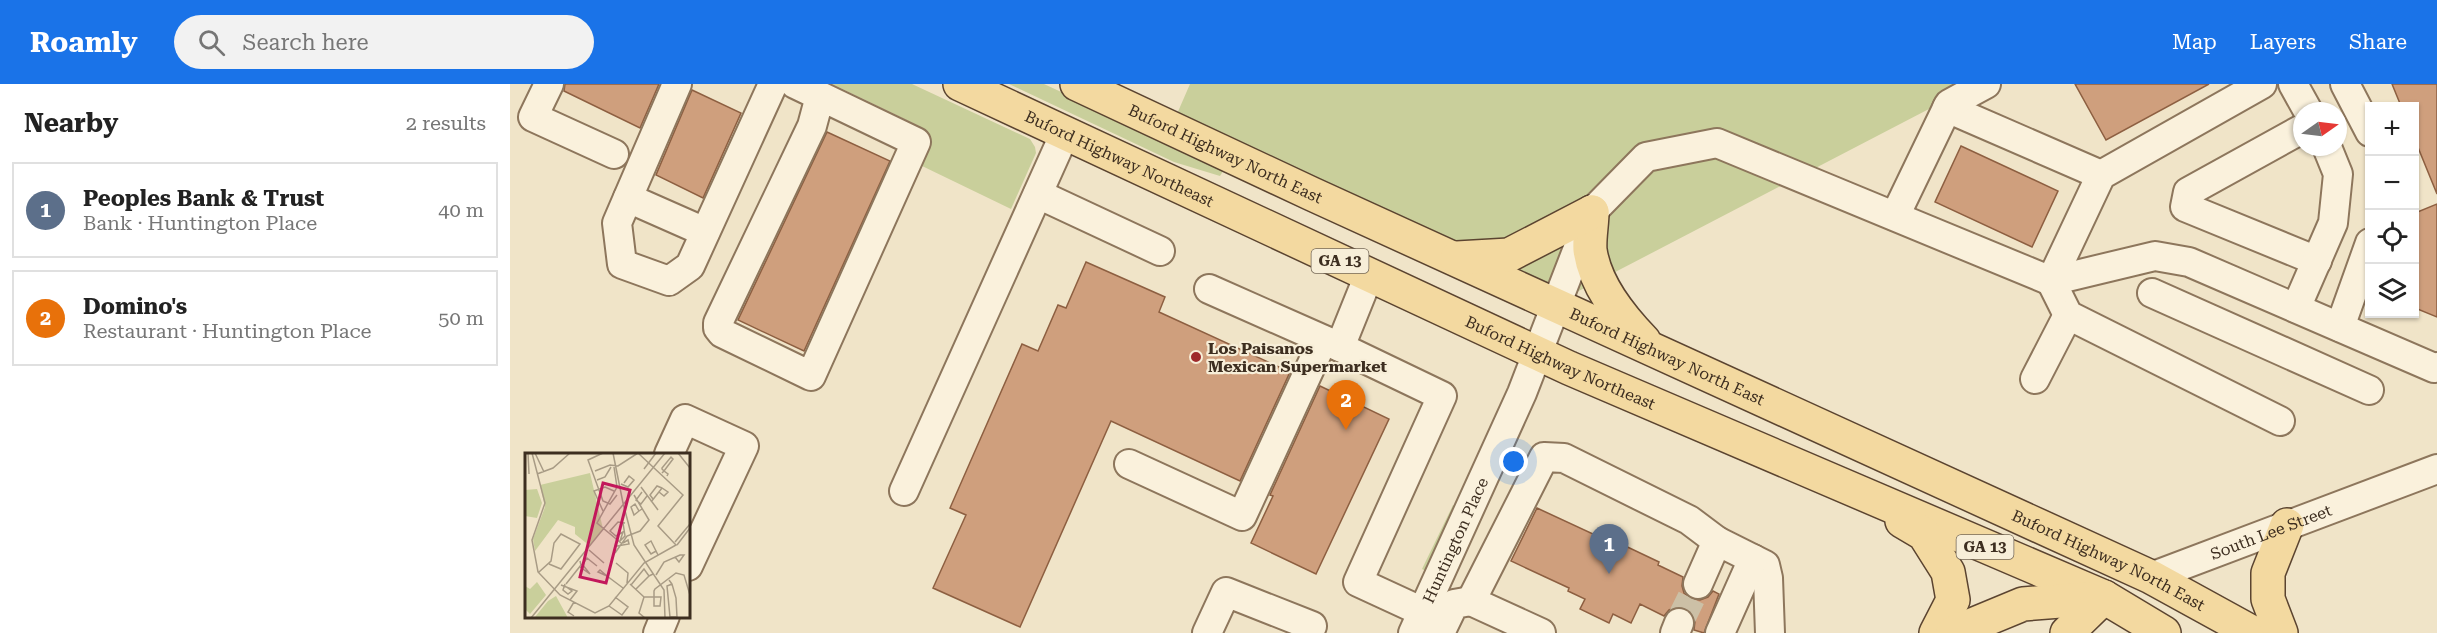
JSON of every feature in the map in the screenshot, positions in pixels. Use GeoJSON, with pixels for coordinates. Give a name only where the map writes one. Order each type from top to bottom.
{"type":"FeatureCollection","features":[{"type":"Feature","properties":{"kind":"main road","name":"Buford Highway Northeast"},"geometry":{"type":"LineString","coordinates":[[960,84],[1537,352],[1866,497],[2104,597],[2164,633]]}},
{"type":"Feature","properties":{"kind":"main road","name":"Buford Highway North East"},"geometry":{"type":"LineString","coordinates":[[1077,84],[1556,306],[2151,577],[2253,633]]}},
{"type":"Feature","properties":{"kind":"main road"},"geometry":{"type":"LineString","coordinates":[[1452,258],[1509,255],[1592,212]]}},
{"type":"Feature","properties":{"kind":"main road"},"geometry":{"type":"LineString","coordinates":[[1592,212],[1590,249],[1596,271],[1617,312],[1650,348]]}},
{"type":"Feature","properties":{"kind":"main road"},"geometry":{"type":"LineString","coordinates":[[1866,497],[1924,534],[1948,572],[1953,600],[1936,633]]}},
{"type":"Feature","properties":{"kind":"main road"},"geometry":{"type":"LineString","coordinates":[[2281,633],[2268,599],[2268,573],[2287,525]]}},
{"type":"Feature","properties":{"kind":"main road","name":"South Lee Street"},"geometry":{"type":"LineString","coordinates":[[1953,633],[2023,604],[2104,597],[2151,577]]}},
{"type":"Feature","properties":{"kind":"main road","name":"South Lee Street"},"geometry":{"type":"LineString","coordinates":[[2067,633],[2104,597]]}},
{"type":"Feature","properties":{"kind":"street"},"geometry":{"type":"LineString","coordinates":[[549,84],[533,117],[614,154]]}},
{"type":"Feature","properties":{"kind":"street"},"geometry":{"type":"LineString","coordinates":[[677,84],[617,223],[622,264],[669,281],[690,266],[773,84]]}},
{"type":"Feature","properties":{"kind":"street"},"geometry":{"type":"LineString","coordinates":[[1895,216],[1949,104],[1986,84]]}},
{"type":"Feature","properties":{"kind":"street"},"geometry":{"type":"LineString","coordinates":[[2051,281],[2101,175],[2262,84]]}},
{"type":"Feature","properties":{"kind":"street"},"geometry":{"type":"LineString","coordinates":[[2293,84],[2303,102]]}},
{"type":"Feature","properties":{"kind":"street"},"geometry":{"type":"LineString","coordinates":[[2345,84],[2365,122]]}},
{"type":"Feature","properties":{"kind":"street"},"geometry":{"type":"LineString","coordinates":[[807,90],[916,142],[811,376],[722,333],[718,328],[718,323],[812,126],[807,90]]}},
{"type":"Feature","properties":{"kind":"street"},"geometry":{"type":"LineString","coordinates":[[1947,108],[2101,175]]}},
{"type":"Feature","properties":{"kind":"street"},"geometry":{"type":"LineString","coordinates":[[904,491],[1065,133]]}},
{"type":"Feature","properties":{"kind":"street"},"geometry":{"type":"LineString","coordinates":[[2293,134],[2188,192],[2185,207],[2317,261]]}},
{"type":"Feature","properties":{"kind":"street"},"geometry":{"type":"LineString","coordinates":[[1592,212],[1646,157],[1717,143],[2051,281],[2155,256],[2189,262],[2434,368],[2437,367]]}},
{"type":"Feature","properties":{"kind":"street"},"geometry":{"type":"LineString","coordinates":[[2296,308],[2333,223],[2338,174],[2331,156]]}},
{"type":"Feature","properties":{"kind":"street"},"geometry":{"type":"LineString","coordinates":[[1038,194],[1160,251]]}},
{"type":"Feature","properties":{"kind":"street"},"geometry":{"type":"LineString","coordinates":[[628,198],[705,232]]}},
{"type":"Feature","properties":{"kind":"street","name":"Huntington Place"},"geometry":{"type":"LineString","coordinates":[[1425,626],[1522,393],[1592,212]]}},
{"type":"Feature","properties":{"kind":"street"},"geometry":{"type":"LineString","coordinates":[[2340,327],[2365,257]]}},
{"type":"Feature","properties":{"kind":"street"},"geometry":{"type":"LineString","coordinates":[[1129,464],[1242,516],[1369,275]]}},
{"type":"Feature","properties":{"kind":"street"},"geometry":{"type":"LineString","coordinates":[[2051,281],[2068,315],[2280,421]]}},
{"type":"Feature","properties":{"kind":"street"},"geometry":{"type":"LineString","coordinates":[[1209,289],[1442,396],[1358,582],[1425,626],[1454,604],[1472,601],[1541,633]]}},
{"type":"Feature","properties":{"kind":"street"},"geometry":{"type":"LineString","coordinates":[[2152,293],[2369,390]]}},
{"type":"Feature","properties":{"kind":"street"},"geometry":{"type":"LineString","coordinates":[[2034,379],[2068,315]]}},
{"type":"Feature","properties":{"kind":"street"},"geometry":{"type":"LineString","coordinates":[[669,453],[685,419],[744,446],[690,562]]}},
{"type":"Feature","properties":{"kind":"street"},"geometry":{"type":"LineString","coordinates":[[1472,601],[1544,457],[1564,458],[1689,520],[1717,541],[1765,565],[1768,579],[1770,633]]}},
{"type":"Feature","properties":{"kind":"street","name":"South Lee Street"},"geometry":{"type":"LineString","coordinates":[[2151,577],[2437,469]]}},
{"type":"Feature","properties":{"kind":"street"},"geometry":{"type":"LineString","coordinates":[[1698,584],[1717,541]]}},
{"type":"Feature","properties":{"kind":"street"},"geometry":{"type":"LineString","coordinates":[[1720,633],[1753,559]]}},
{"type":"Feature","properties":{"kind":"street"},"geometry":{"type":"LineString","coordinates":[[1207,633],[1226,592],[1312,626],[1309,633]]}},
{"type":"Feature","properties":{"kind":"street"},"geometry":{"type":"LineString","coordinates":[[658,633],[664,618]]}},
{"type":"Feature","properties":{"kind":"green space"},"geometry":{"type":"Polygon","coordinates":[[[832,84],[912,84],[1030,139],[1036,153],[1011,209],[920,165],[922,129],[919,126],[832,84]]]}},
{"type":"Feature","properties":{"kind":"green space"},"geometry":{"type":"Polygon","coordinates":[[[1009,84],[1044,84],[1225,168],[1220,176],[1174,162],[1009,84]]]}},
{"type":"Feature","properties":{"kind":"green space"},"geometry":{"type":"Polygon","coordinates":[[[1190,84],[1977,84],[1544,309],[1170,130],[1190,84]]]}},
{"type":"Feature","properties":{"kind":"green space"},"geometry":{"type":"Polygon","coordinates":[[[1453,505],[1459,508],[1428,572],[1422,569],[1453,505]]]}},
{"type":"Feature","properties":{"kind":"building"},"geometry":{"type":"Polygon","coordinates":[[[565,84],[659,84],[640,128],[564,91],[565,84]]]}},
{"type":"Feature","properties":{"kind":"building"},"geometry":{"type":"Polygon","coordinates":[[[2075,84],[2209,84],[2106,140],[2075,84]]]}},
{"type":"Feature","properties":{"kind":"building"},"geometry":{"type":"Polygon","coordinates":[[[2392,84],[2437,84],[2437,194],[2419,150],[2419,102],[2399,102],[2392,84]]]}},
{"type":"Feature","properties":{"kind":"building"},"geometry":{"type":"Polygon","coordinates":[[[692,90],[741,113],[703,198],[656,175],[692,90]]]}},
{"type":"Feature","properties":{"kind":"building"},"geometry":{"type":"Polygon","coordinates":[[[827,132],[890,161],[804,351],[738,320],[827,132]]]}},
{"type":"Feature","properties":{"kind":"building"},"geometry":{"type":"Polygon","coordinates":[[[1961,146],[2058,191],[2032,247],[1935,202],[1961,146]]]}},
{"type":"Feature","properties":{"kind":"building"},"geometry":{"type":"Polygon","coordinates":[[[2437,204],[2437,317],[2419,310],[2419,211],[2437,204]]]}},
{"type":"Feature","properties":{"kind":"building"},"geometry":{"type":"Polygon","coordinates":[[[1086,262],[1165,297],[1159,312],[1290,372],[1240,481],[1111,421],[1020,627],[933,588],[966,515],[950,508],[1022,344],[1038,351],[1058,305],[1066,308],[1086,262]]]}},
{"type":"Feature","properties":{"kind":"building"},"geometry":{"type":"Polygon","coordinates":[[[1320,386],[1389,419],[1316,574],[1251,543],[1273,496],[1270,495],[1320,386]]]}},
{"type":"Feature","properties":{"kind":"building"},"geometry":{"type":"Polygon","coordinates":[[[1537,508],[1595,535],[1596,532],[1659,562],[1658,565],[1683,577],[1684,593],[1691,599],[1700,600],[1708,597],[1713,591],[1719,594],[1704,633],[1694,630],[1695,621],[1692,612],[1677,607],[1669,610],[1664,616],[1640,604],[1631,623],[1613,614],[1609,623],[1580,609],[1585,599],[1568,591],[1569,588],[1511,561],[1537,508]]]}},
{"type":"Feature","properties":{"kind":"tunnel"},"geometry":{"type":"LineString","coordinates":[[1679,623],[1698,584]]}},
{"type":"Feature","properties":{"kind":"place","name":"Los Paisanos Mexican Supermarket"},"geometry":{"type":"Point","coordinates":[1196,357]}},
{"type":"Feature","properties":{"kind":"place","name":"Domino's"},"geometry":{"type":"Point","coordinates":[1346,430]}},
{"type":"Feature","properties":{"kind":"place","name":"Peoples Bank & Trust"},"geometry":{"type":"Point","coordinates":[1609,574]}}]}
